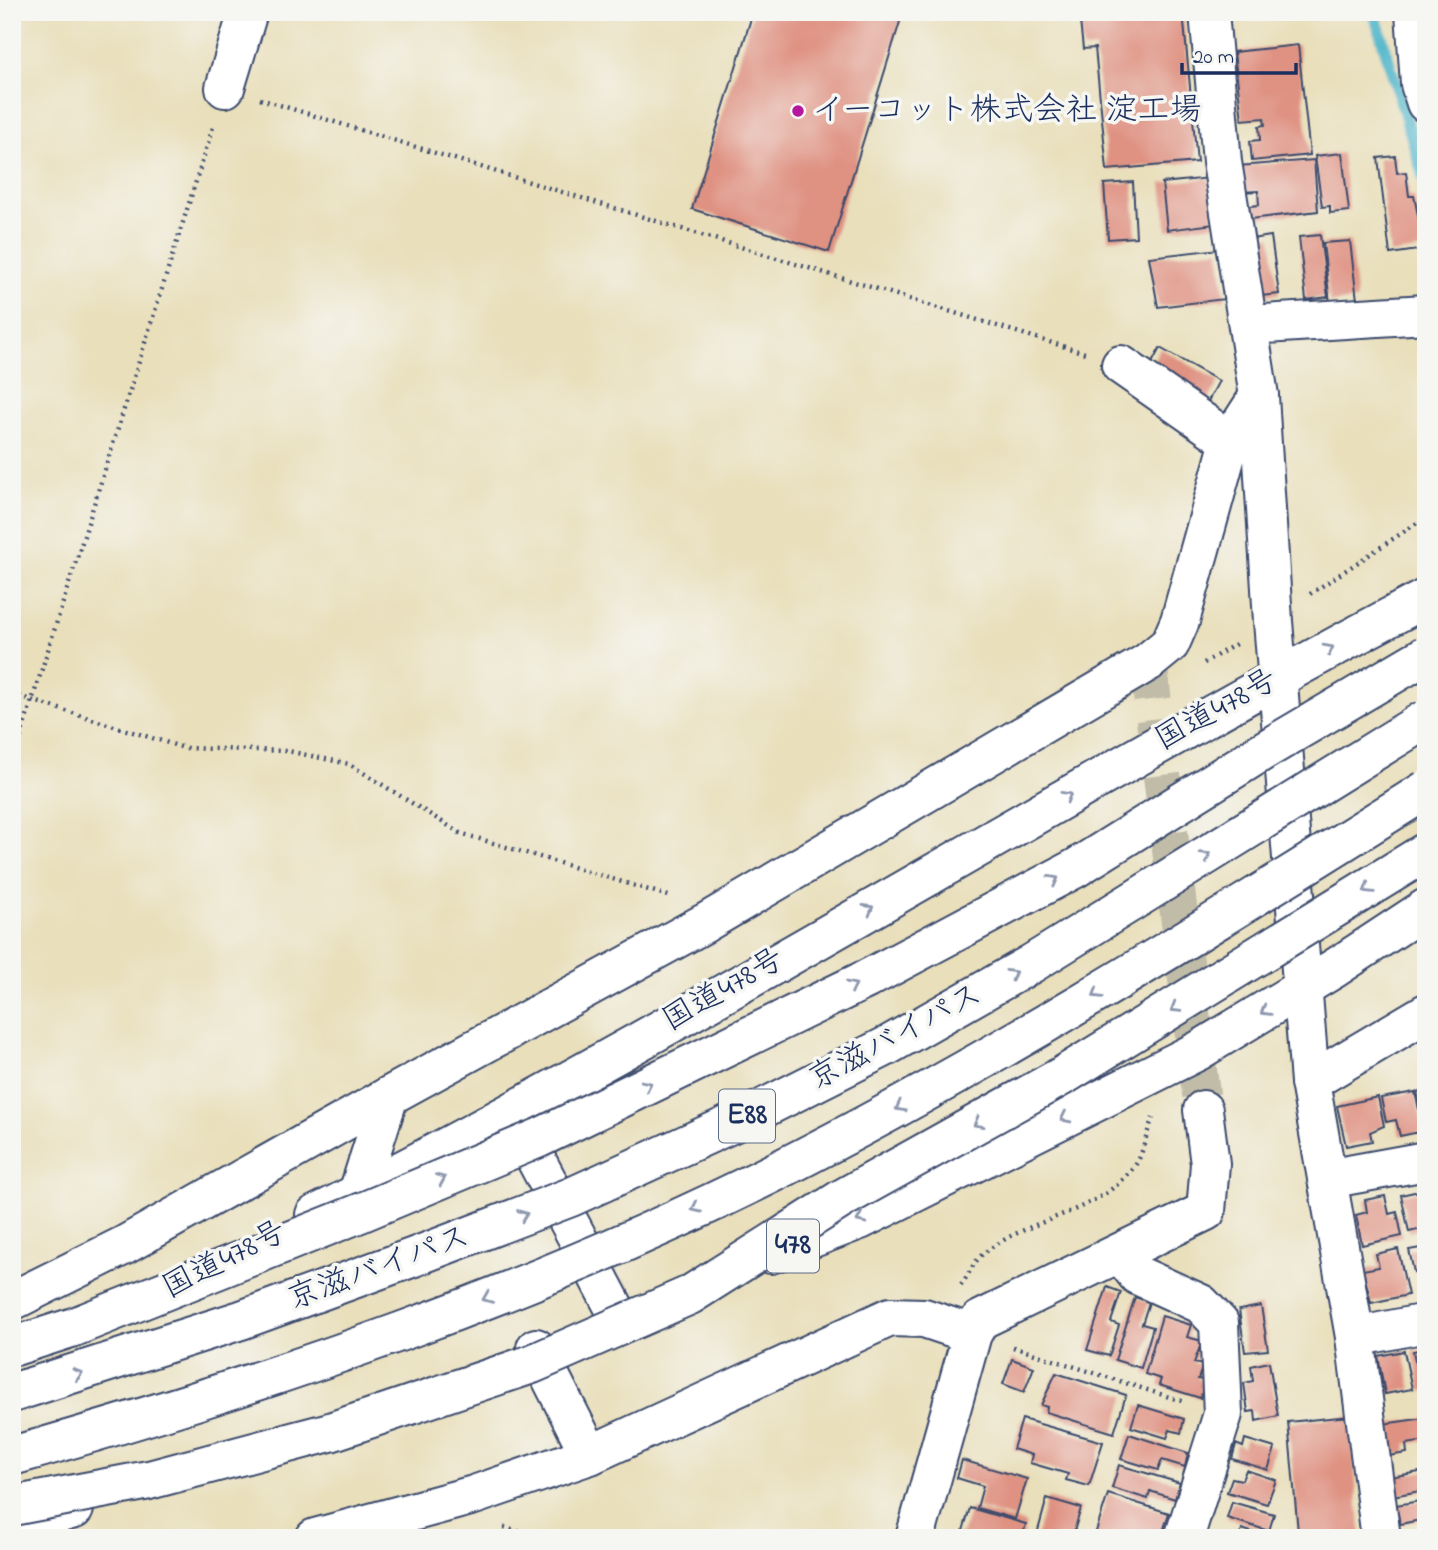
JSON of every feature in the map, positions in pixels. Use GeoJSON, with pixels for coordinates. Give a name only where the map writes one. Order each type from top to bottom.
{"type":"FeatureCollection","features":[{"type":"Feature","properties":{"kind":"main road"},"geometry":{"type":"LineString","coordinates":[[225,88],[248,12]]}},
{"type":"Feature","properties":{"kind":"main road"},"geometry":{"type":"LineString","coordinates":[[1209,12],[1222,162],[1259,396],[1300,990],[1310,1082],[1355,1337],[1381,1538]]}},
{"type":"Feature","properties":{"kind":"main road"},"geometry":{"type":"LineString","coordinates":[[1415,12],[1420,84],[1426,103]]}},
{"type":"Feature","properties":{"kind":"main road"},"geometry":{"type":"LineString","coordinates":[[1248,325],[1426,314]]}},
{"type":"Feature","properties":{"kind":"main road"},"geometry":{"type":"LineString","coordinates":[[1121,365],[1230,441]]}},
{"type":"Feature","properties":{"kind":"main road"},"geometry":{"type":"LineString","coordinates":[[12,1301],[125,1245],[389,1096],[705,923],[1148,662],[1170,644],[1180,621],[1230,441],[1259,396]]}},
{"type":"Feature","properties":{"kind":"main road","name":"国道478号"},"geometry":{"type":"LineString","coordinates":[[12,1366],[358,1194],[512,1112],[1277,677],[1426,598]]}},
{"type":"Feature","properties":{"kind":"main road"},"geometry":{"type":"LineString","coordinates":[[12,1347],[138,1302],[539,1138],[867,979],[1076,868],[1262,751],[1426,655]]}},
{"type":"Feature","properties":{"kind":"main road","name":"京滋バイパス"},"geometry":{"type":"LineString","coordinates":[[12,1393],[228,1324],[426,1252],[571,1197],[742,1119],[887,1046],[1019,971],[1426,719]]}},
{"type":"Feature","properties":{"kind":"main road","name":"京滋バイパス"},"geometry":{"type":"LineString","coordinates":[[12,1456],[251,1383],[418,1325],[597,1254],[758,1180],[923,1095],[1060,1016],[1426,790]]}},
{"type":"Feature","properties":{"kind":"main road"},"geometry":{"type":"LineString","coordinates":[[12,1506],[149,1480],[330,1432],[532,1364],[690,1295],[843,1198],[1064,1075],[1224,979],[1426,852]]}},
{"type":"Feature","properties":{"kind":"main road","name":"478"},"geometry":{"type":"LineString","coordinates":[[12,1527],[120,1496],[536,1348],[617,1313],[860,1220],[1198,1051],[1300,990],[1426,908]]}},
{"type":"Feature","properties":{"kind":"main road"},"geometry":{"type":"LineString","coordinates":[[1310,1082],[1426,1013]]}},
{"type":"Feature","properties":{"kind":"main road"},"geometry":{"type":"LineString","coordinates":[[358,1194],[389,1096]]}},
{"type":"Feature","properties":{"kind":"main road"},"geometry":{"type":"LineString","coordinates":[[915,1538],[972,1334],[980,1320],[1206,1212],[1210,1164],[1203,1110]]}},
{"type":"Feature","properties":{"kind":"main road"},"geometry":{"type":"LineString","coordinates":[[512,1112],[617,1313]]}},
{"type":"Feature","properties":{"kind":"main road"},"geometry":{"type":"LineString","coordinates":[[1327,1179],[1426,1161]]}},
{"type":"Feature","properties":{"kind":"main road"},"geometry":{"type":"LineString","coordinates":[[1120,1253],[1138,1275],[1200,1304],[1219,1323],[1223,1414],[1184,1538]]}},
{"type":"Feature","properties":{"kind":"main road"},"geometry":{"type":"LineString","coordinates":[[314,1538],[474,1495],[590,1455],[890,1317],[924,1318],[972,1334]]}},
{"type":"Feature","properties":{"kind":"main road"},"geometry":{"type":"LineString","coordinates":[[1355,1337],[1426,1323]]}},
{"type":"Feature","properties":{"kind":"main road"},"geometry":{"type":"LineString","coordinates":[[536,1348],[590,1455]]}},
{"type":"Feature","properties":{"kind":"path"},"geometry":{"type":"LineString","coordinates":[[12,764],[225,88],[1121,365]]}},
{"type":"Feature","properties":{"kind":"path"},"geometry":{"type":"LineString","coordinates":[[1273,621],[1345,568],[1426,517]]}},
{"type":"Feature","properties":{"kind":"path"},"geometry":{"type":"LineString","coordinates":[[12,694],[184,748],[288,751],[349,764],[460,833],[673,897],[705,923]]}},
{"type":"Feature","properties":{"kind":"path"},"geometry":{"type":"LineString","coordinates":[[959,1290],[980,1256],[1022,1228],[1072,1212],[1109,1192],[1137,1163],[1146,1131],[1158,1107]]}},
{"type":"Feature","properties":{"kind":"path"},"geometry":{"type":"LineString","coordinates":[[972,1334],[1223,1414]]}},
{"type":"Feature","properties":{"kind":"building","name":"イーコット株式会社 淀工場"},"geometry":{"type":"Polygon","coordinates":[[[753,12],[903,12],[829,252],[692,209],[753,12]]]}},
{"type":"Feature","properties":{"kind":"building"},"geometry":{"type":"Polygon","coordinates":[[[1079,12],[1183,12],[1197,162],[1107,170],[1095,48],[1083,49],[1079,12]]]}},
{"type":"Feature","properties":{"kind":"building"},"geometry":{"type":"Polygon","coordinates":[[[1298,45],[1310,155],[1252,161],[1250,141],[1260,140],[1259,126],[1265,125],[1264,118],[1242,120],[1234,52],[1298,45]]]}},
{"type":"Feature","properties":{"kind":"building"},"geometry":{"type":"Polygon","coordinates":[[[1342,153],[1349,211],[1330,213],[1330,206],[1322,207],[1315,156],[1342,153]]]}},
{"type":"Feature","properties":{"kind":"building"},"geometry":{"type":"Polygon","coordinates":[[[1395,156],[1397,173],[1406,172],[1409,196],[1414,196],[1425,249],[1390,254],[1378,158],[1395,156]]]}},
{"type":"Feature","properties":{"kind":"building"},"geometry":{"type":"Polygon","coordinates":[[[1314,160],[1318,211],[1242,220],[1241,207],[1259,205],[1258,191],[1240,192],[1238,166],[1314,160]]]}},
{"type":"Feature","properties":{"kind":"building"},"geometry":{"type":"Polygon","coordinates":[[[1210,178],[1215,224],[1167,230],[1162,183],[1210,178]]]}},
{"type":"Feature","properties":{"kind":"building"},"geometry":{"type":"Polygon","coordinates":[[[1133,182],[1136,237],[1108,239],[1104,184],[1133,182]]]}},
{"type":"Feature","properties":{"kind":"building"},"geometry":{"type":"Polygon","coordinates":[[[1320,235],[1328,297],[1306,300],[1299,237],[1320,235]]]}},
{"type":"Feature","properties":{"kind":"building"},"geometry":{"type":"Polygon","coordinates":[[[1271,236],[1279,294],[1261,296],[1251,239],[1271,236]]]}},
{"type":"Feature","properties":{"kind":"building"},"geometry":{"type":"Polygon","coordinates":[[[1350,241],[1357,300],[1330,303],[1323,243],[1350,241]]]}},
{"type":"Feature","properties":{"kind":"building"},"geometry":{"type":"Polygon","coordinates":[[[1219,249],[1225,299],[1158,307],[1149,257],[1219,249]]]}},
{"type":"Feature","properties":{"kind":"building"},"geometry":{"type":"Polygon","coordinates":[[[1160,348],[1219,381],[1206,405],[1147,372],[1160,348]]]}},
{"type":"Feature","properties":{"kind":"building"},"geometry":{"type":"Polygon","coordinates":[[[1426,1090],[1426,1124],[1425,1124],[1417,1092],[1426,1090]]]}},
{"type":"Feature","properties":{"kind":"building"},"geometry":{"type":"Polygon","coordinates":[[[1415,1092],[1424,1131],[1400,1136],[1396,1120],[1386,1122],[1381,1098],[1415,1092]]]}},
{"type":"Feature","properties":{"kind":"building"},"geometry":{"type":"Polygon","coordinates":[[[1378,1097],[1384,1126],[1370,1132],[1372,1141],[1346,1146],[1337,1106],[1378,1097]]]}},
{"type":"Feature","properties":{"kind":"building"},"geometry":{"type":"Polygon","coordinates":[[[1419,1191],[1423,1210],[1426,1210],[1426,1228],[1409,1232],[1401,1195],[1419,1191]]]}},
{"type":"Feature","properties":{"kind":"building"},"geometry":{"type":"Polygon","coordinates":[[[1385,1196],[1389,1214],[1397,1212],[1402,1236],[1362,1245],[1356,1215],[1367,1212],[1365,1200],[1385,1196]]]}},
{"type":"Feature","properties":{"kind":"building"},"geometry":{"type":"Polygon","coordinates":[[[1426,1247],[1425,1277],[1423,1270],[1414,1272],[1409,1250],[1426,1247]]]}},
{"type":"Feature","properties":{"kind":"building"},"geometry":{"type":"Polygon","coordinates":[[[1398,1249],[1408,1295],[1371,1303],[1363,1270],[1379,1267],[1376,1254],[1398,1249]]]}},
{"type":"Feature","properties":{"kind":"building"},"geometry":{"type":"Polygon","coordinates":[[[1107,1287],[1121,1292],[1111,1322],[1119,1325],[1109,1356],[1087,1350],[1107,1287]]]}},
{"type":"Feature","properties":{"kind":"building"},"geometry":{"type":"Polygon","coordinates":[[[1135,1297],[1149,1302],[1142,1324],[1153,1327],[1141,1368],[1115,1360],[1135,1297]]]}},
{"type":"Feature","properties":{"kind":"building"},"geometry":{"type":"Polygon","coordinates":[[[1261,1306],[1268,1350],[1245,1352],[1239,1310],[1261,1306]]]}},
{"type":"Feature","properties":{"kind":"building"},"geometry":{"type":"Polygon","coordinates":[[[1162,1316],[1191,1325],[1187,1337],[1202,1341],[1194,1363],[1203,1365],[1198,1379],[1206,1381],[1200,1398],[1159,1385],[1161,1379],[1145,1374],[1162,1316]]]}},
{"type":"Feature","properties":{"kind":"building"},"geometry":{"type":"Polygon","coordinates":[[[1426,1349],[1426,1390],[1421,1391],[1413,1351],[1426,1349]]]}},
{"type":"Feature","properties":{"kind":"building"},"geometry":{"type":"Polygon","coordinates":[[[1404,1351],[1412,1389],[1385,1394],[1378,1356],[1404,1351]]]}},
{"type":"Feature","properties":{"kind":"building"},"geometry":{"type":"Polygon","coordinates":[[[1012,1359],[1034,1367],[1024,1392],[1003,1384],[1012,1359]]]}},
{"type":"Feature","properties":{"kind":"building"},"geometry":{"type":"Polygon","coordinates":[[[1269,1362],[1278,1416],[1256,1421],[1255,1411],[1248,1412],[1244,1383],[1253,1381],[1251,1366],[1269,1362]]]}},
{"type":"Feature","properties":{"kind":"building"},"geometry":{"type":"Polygon","coordinates":[[[1056,1373],[1126,1395],[1114,1433],[1046,1412],[1047,1407],[1041,1405],[1056,1373]]]}},
{"type":"Feature","properties":{"kind":"building"},"geometry":{"type":"Polygon","coordinates":[[[1138,1405],[1184,1419],[1181,1433],[1170,1430],[1167,1438],[1131,1427],[1138,1405]]]}},
{"type":"Feature","properties":{"kind":"building"},"geometry":{"type":"Polygon","coordinates":[[[1350,1416],[1361,1538],[1307,1538],[1306,1531],[1298,1532],[1288,1422],[1350,1416]]]}},
{"type":"Feature","properties":{"kind":"building"},"geometry":{"type":"Polygon","coordinates":[[[1426,1418],[1426,1441],[1406,1444],[1407,1453],[1388,1456],[1382,1424],[1426,1418]]]}},
{"type":"Feature","properties":{"kind":"building"},"geometry":{"type":"Polygon","coordinates":[[[1022,1419],[1103,1442],[1089,1486],[1066,1480],[1068,1474],[1030,1463],[1032,1455],[1013,1449],[1022,1419]]]}},
{"type":"Feature","properties":{"kind":"building"},"geometry":{"type":"Polygon","coordinates":[[[1129,1434],[1188,1453],[1185,1467],[1162,1460],[1158,1470],[1121,1459],[1129,1434]]]}},
{"type":"Feature","properties":{"kind":"building"},"geometry":{"type":"Polygon","coordinates":[[[1245,1439],[1275,1448],[1268,1470],[1232,1459],[1236,1444],[1243,1447],[1245,1439]]]}},
{"type":"Feature","properties":{"kind":"building"},"geometry":{"type":"Polygon","coordinates":[[[962,1460],[1027,1479],[1015,1519],[977,1508],[983,1486],[957,1478],[962,1460]]]}},
{"type":"Feature","properties":{"kind":"building"},"geometry":{"type":"Polygon","coordinates":[[[1119,1465],[1180,1483],[1175,1499],[1150,1491],[1148,1499],[1112,1488],[1119,1465]]]}},
{"type":"Feature","properties":{"kind":"building"},"geometry":{"type":"Polygon","coordinates":[[[1246,1470],[1276,1480],[1267,1504],[1227,1492],[1232,1478],[1242,1480],[1246,1470]]]}},
{"type":"Feature","properties":{"kind":"building"},"geometry":{"type":"Polygon","coordinates":[[[1426,1471],[1426,1490],[1392,1496],[1389,1477],[1426,1471]]]}},
{"type":"Feature","properties":{"kind":"building"},"geometry":{"type":"Polygon","coordinates":[[[1108,1494],[1169,1513],[1161,1538],[1094,1538],[1108,1494]]]}},
{"type":"Feature","properties":{"kind":"building"},"geometry":{"type":"Polygon","coordinates":[[[1047,1498],[1081,1508],[1072,1538],[1036,1538],[1047,1498]]]}},
{"type":"Feature","properties":{"kind":"building"},"geometry":{"type":"Polygon","coordinates":[[[1426,1500],[1426,1519],[1400,1524],[1396,1505],[1426,1500]]]}},
{"type":"Feature","properties":{"kind":"building"},"geometry":{"type":"Polygon","coordinates":[[[1232,1502],[1274,1514],[1269,1531],[1227,1518],[1232,1502]]]}},
{"type":"Feature","properties":{"kind":"building"},"geometry":{"type":"Polygon","coordinates":[[[970,1508],[1026,1524],[1022,1538],[958,1538],[959,1533],[962,1534],[970,1508]]]}},
{"type":"Feature","properties":{"kind":"building"},"geometry":{"type":"Polygon","coordinates":[[[1242,1529],[1266,1537],[1266,1538],[1239,1538],[1242,1529]]]}},
{"type":"Feature","properties":{"kind":"waterway"},"geometry":{"type":"LineString","coordinates":[[1374,12],[1426,184]]}},
{"type":"Feature","properties":{"kind":"tunnel"},"geometry":{"type":"LineString","coordinates":[[1148,662],[1203,1110]]}},
{"type":"Feature","properties":{"kind":"place","name":"イーコット株式会社 淀工場"},"geometry":{"type":"Point","coordinates":[798,111]}}]}
